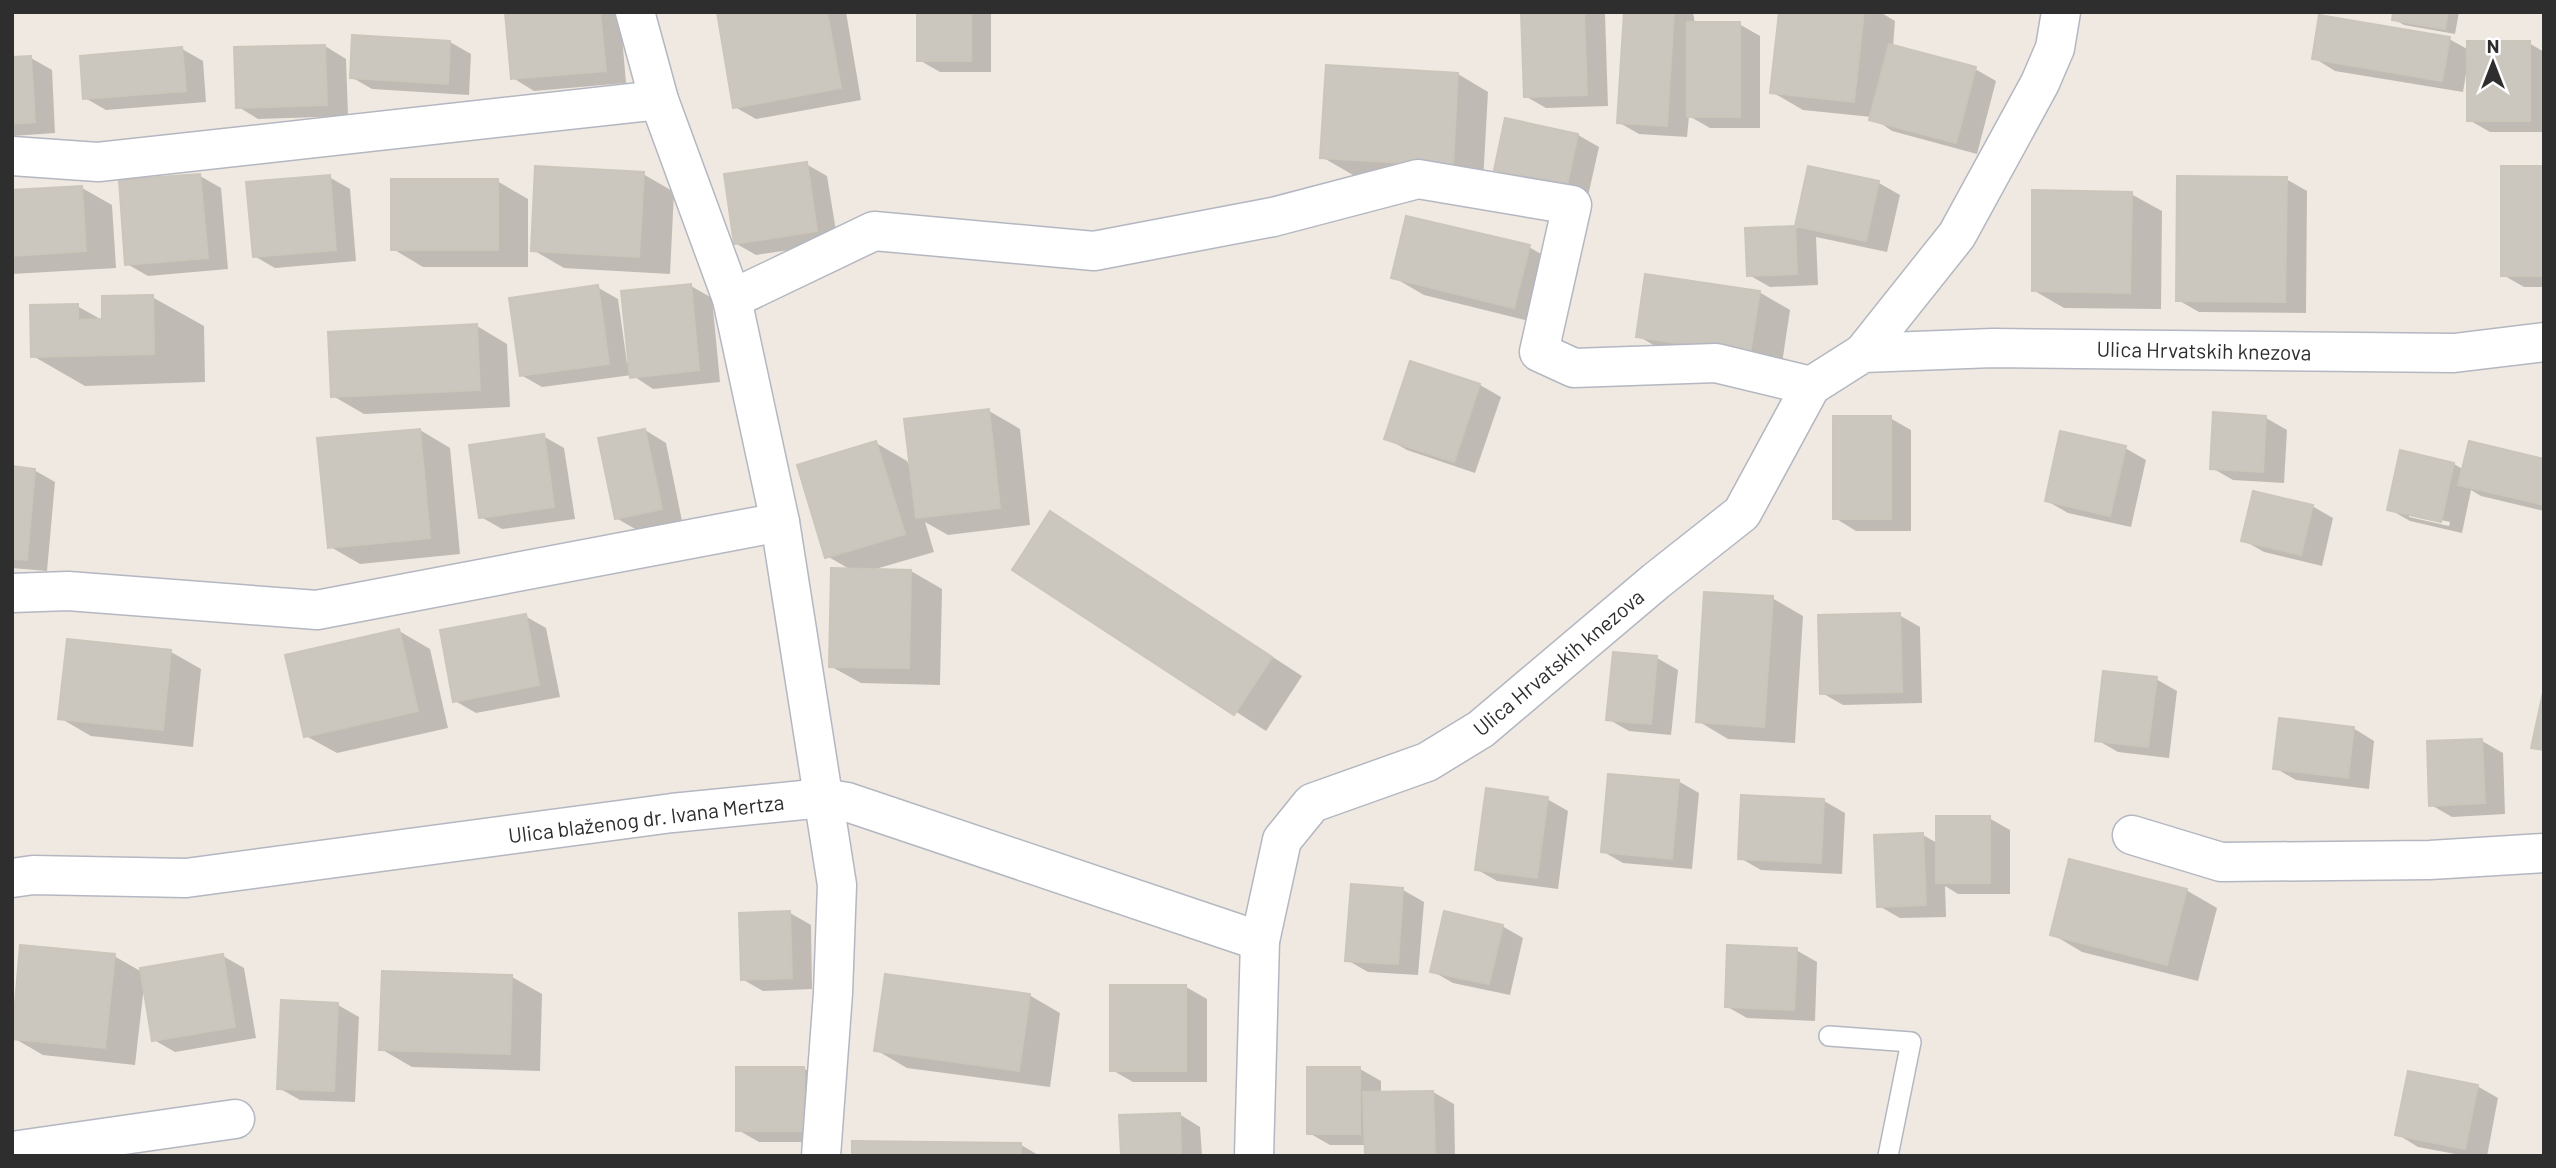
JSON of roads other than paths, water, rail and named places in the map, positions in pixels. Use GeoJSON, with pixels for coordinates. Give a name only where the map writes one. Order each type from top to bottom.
{"type":"FeatureCollection","features":[{"type":"Feature","properties":{"kind":"street"},"geometry":{"type":"LineString","coordinates":[[635,12],[659,100],[732,299],[780,522],[837,885],[821,1156]]}},
{"type":"Feature","properties":{"kind":"street","name":"Ulica Hrvatskih knezova"},"geometry":{"type":"LineString","coordinates":[[1254,1156],[1260,942],[1282,841],[1312,803],[1427,762],[1481,729],[1656,581],[1742,513],[1811,386],[1863,353],[1957,234],[2040,83],[2055,48],[2061,12]]}},
{"type":"Feature","properties":{"kind":"street"},"geometry":{"type":"LineString","coordinates":[[12,156],[98,162],[659,100]]}},
{"type":"Feature","properties":{"kind":"street"},"geometry":{"type":"LineString","coordinates":[[732,299],[874,231],[1094,251],[1273,216],[1418,179],[1572,205],[1539,352],[1574,368],[1716,363],[1811,386]]}},
{"type":"Feature","properties":{"kind":"street","name":"Ulica Hrvatskih knezova"},"geometry":{"type":"LineString","coordinates":[[1863,353],[1993,348],[2454,353],[2544,342]]}},
{"type":"Feature","properties":{"kind":"street"},"geometry":{"type":"LineString","coordinates":[[12,593],[68,591],[317,610],[780,522]]}},
{"type":"Feature","properties":{"kind":"street","name":"Ulica blaženog dr. Ivana Mertza"},"geometry":{"type":"LineString","coordinates":[[12,878],[33,875],[186,878],[672,813],[823,798],[847,802],[1260,942]]}},
{"type":"Feature","properties":{"kind":"street"},"geometry":{"type":"LineString","coordinates":[[2132,835],[2221,862],[2430,860],[2544,853]]}},
{"type":"Feature","properties":{"kind":"street"},"geometry":{"type":"LineString","coordinates":[[12,1151],[235,1119]]}},
{"type":"Feature","properties":{"kind":"lane"},"geometry":{"type":"LineString","coordinates":[[1829,1036],[1911,1042],[1888,1156]]}}]}
